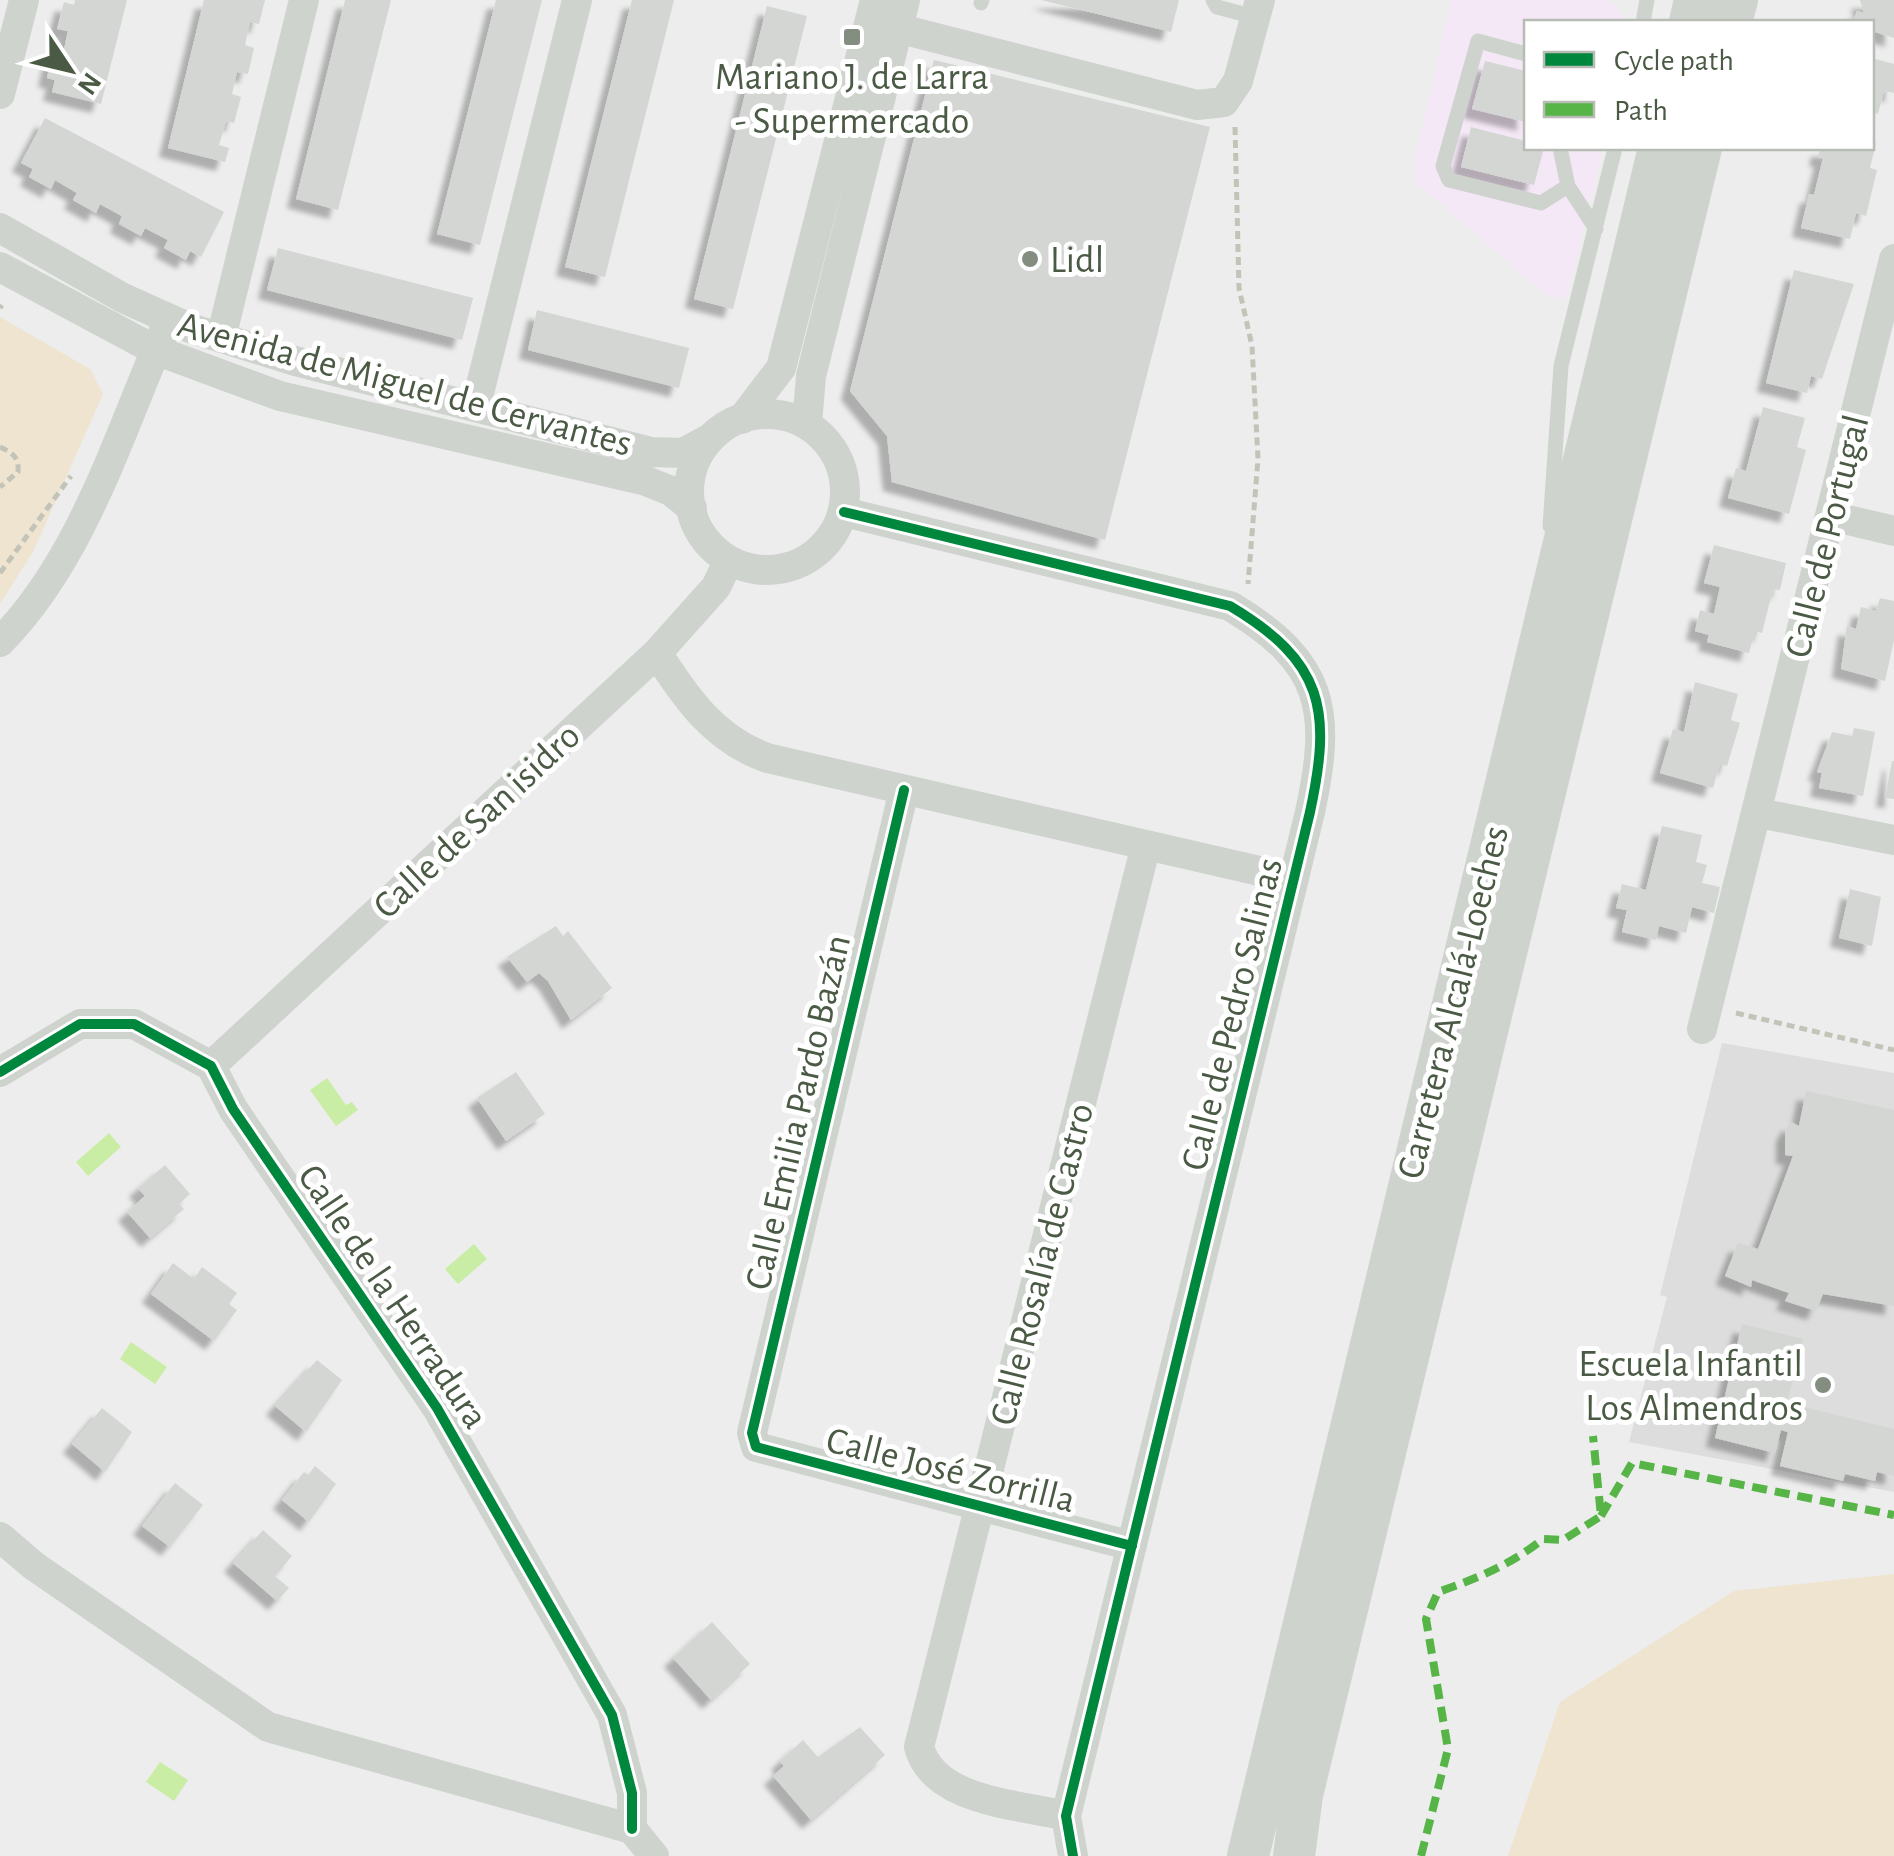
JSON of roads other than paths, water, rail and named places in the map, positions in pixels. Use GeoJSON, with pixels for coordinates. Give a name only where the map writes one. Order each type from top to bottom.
{"type":"FeatureCollection","features":[{"type":"Feature","properties":{"kind":"main road","name":"Carretera Alcalá-Loeches"},"geometry":{"type":"LineString","coordinates":[[1248,1856],[1659,150]]}},
{"type":"Feature","properties":{"kind":"main road","name":"Carretera Alcalá-Loeches"},"geometry":{"type":"LineString","coordinates":[[1294,1856],[1302,1796],[1701,150]]}},
{"type":"Feature","properties":{"kind":"street"},"geometry":{"type":"LineString","coordinates":[[0,94],[24,0]]}},
{"type":"Feature","properties":{"kind":"street"},"geometry":{"type":"LineString","coordinates":[[221,338],[304,0]]}},
{"type":"Feature","properties":{"kind":"street"},"geometry":{"type":"LineString","coordinates":[[476,405],[577,0]]}},
{"type":"Feature","properties":{"kind":"street"},"geometry":{"type":"LineString","coordinates":[[742,419],[781,368],[876,0]]}},
{"type":"Feature","properties":{"kind":"street"},"geometry":{"type":"LineString","coordinates":[[807,424],[811,376],[901,14],[1197,105],[1224,102],[1238,82],[1258,8]]}},
{"type":"Feature","properties":{"kind":"street","name":"Avenida de Miguel de Cervantes"},"geometry":{"type":"LineString","coordinates":[[0,228],[169,319],[295,361],[651,452],[683,452],[709,438]]}},
{"type":"Feature","properties":{"kind":"street","name":"Calle de Portugal"},"geometry":{"type":"LineString","coordinates":[[1706,1017],[1894,260]]}},
{"type":"Feature","properties":{"kind":"street","name":"Avenida de Miguel de Cervantes"},"geometry":{"type":"LineString","coordinates":[[0,267],[156,350],[280,396],[646,481],[671,490],[692,508]]}},
{"type":"Feature","properties":{"kind":"street"},"geometry":{"type":"LineString","coordinates":[[0,642],[19,623],[59,564],[169,319]]}},
{"type":"Feature","properties":{"kind":"street"},"geometry":{"type":"LineString","coordinates":[[762,414],[785,415],[807,424],[832,448],[846,483],[844,512],[825,547],[800,564],[764,572],[728,562],[700,535],[692,508],[688,494],[697,456],[709,438],[742,419],[762,414]]}},
{"type":"Feature","properties":{"kind":"street","name":"Calle de Pedro Salinas"},"geometry":{"type":"LineString","coordinates":[[844,512],[1239,611],[1272,631],[1300,661],[1320,707],[1323,753],[1066,1816],[1073,1856]]}},
{"type":"Feature","properties":{"kind":"street"},"geometry":{"type":"LineString","coordinates":[[1832,516],[1894,531]]}},
{"type":"Feature","properties":{"kind":"street","name":"Calle de San isidro"},"geometry":{"type":"LineString","coordinates":[[211,1066],[657,653],[716,586],[728,562]]}},
{"type":"Feature","properties":{"kind":"street"},"geometry":{"type":"LineString","coordinates":[[657,653],[690,704],[747,751],[1294,879]]}},
{"type":"Feature","properties":{"kind":"street","name":"Calle Emilia Pardo Bazán"},"geometry":{"type":"LineString","coordinates":[[756,1447],[752,1434],[904,790]]}},
{"type":"Feature","properties":{"kind":"street"},"geometry":{"type":"LineString","coordinates":[[1759,812],[1894,840]]}},
{"type":"Feature","properties":{"kind":"street","name":"Calle Rosalía de Castro"},"geometry":{"type":"LineString","coordinates":[[1066,1816],[948,1787],[923,1764],[918,1747],[1146,845]]}},
{"type":"Feature","properties":{"kind":"street"},"geometry":{"type":"LineString","coordinates":[[0,1072],[80,1024],[134,1024],[211,1066]]}},
{"type":"Feature","properties":{"kind":"street","name":"Calle de la Herradura"},"geometry":{"type":"LineString","coordinates":[[211,1066],[233,1109],[437,1408],[612,1715],[632,1793],[632,1830]]}},
{"type":"Feature","properties":{"kind":"street","name":"Calle José Zorrilla"},"geometry":{"type":"LineString","coordinates":[[756,1447],[1132,1546]]}},
{"type":"Feature","properties":{"kind":"street"},"geometry":{"type":"LineString","coordinates":[[0,1536],[34,1566],[268,1727],[632,1830],[654,1856]]}},
{"type":"Feature","properties":{"kind":"lane"},"geometry":{"type":"LineString","coordinates":[[1213,0],[1216,7],[1258,8]]}},
{"type":"Feature","properties":{"kind":"lane"},"geometry":{"type":"LineString","coordinates":[[1524,53],[1478,41],[1443,166],[1449,180],[1541,203],[1568,186]]}},
{"type":"Feature","properties":{"kind":"lane"},"geometry":{"type":"LineString","coordinates":[[1560,150],[1568,186],[1596,229]]}},
{"type":"Feature","properties":{"kind":"lane"},"geometry":{"type":"LineString","coordinates":[[1546,612],[1561,366],[1615,150]]}},
{"type":"Feature","properties":{"kind":"place","name":"Mariano J. de Larra - Supermercado"},"geometry":{"type":"Point","coordinates":[852,37]}},
{"type":"Feature","properties":{"kind":"place","name":"Lidl"},"geometry":{"type":"Point","coordinates":[1030,259]}},
{"type":"Feature","properties":{"kind":"place","name":"Escuela Infantil Los Almendros"},"geometry":{"type":"Point","coordinates":[1823,1385]}}]}
